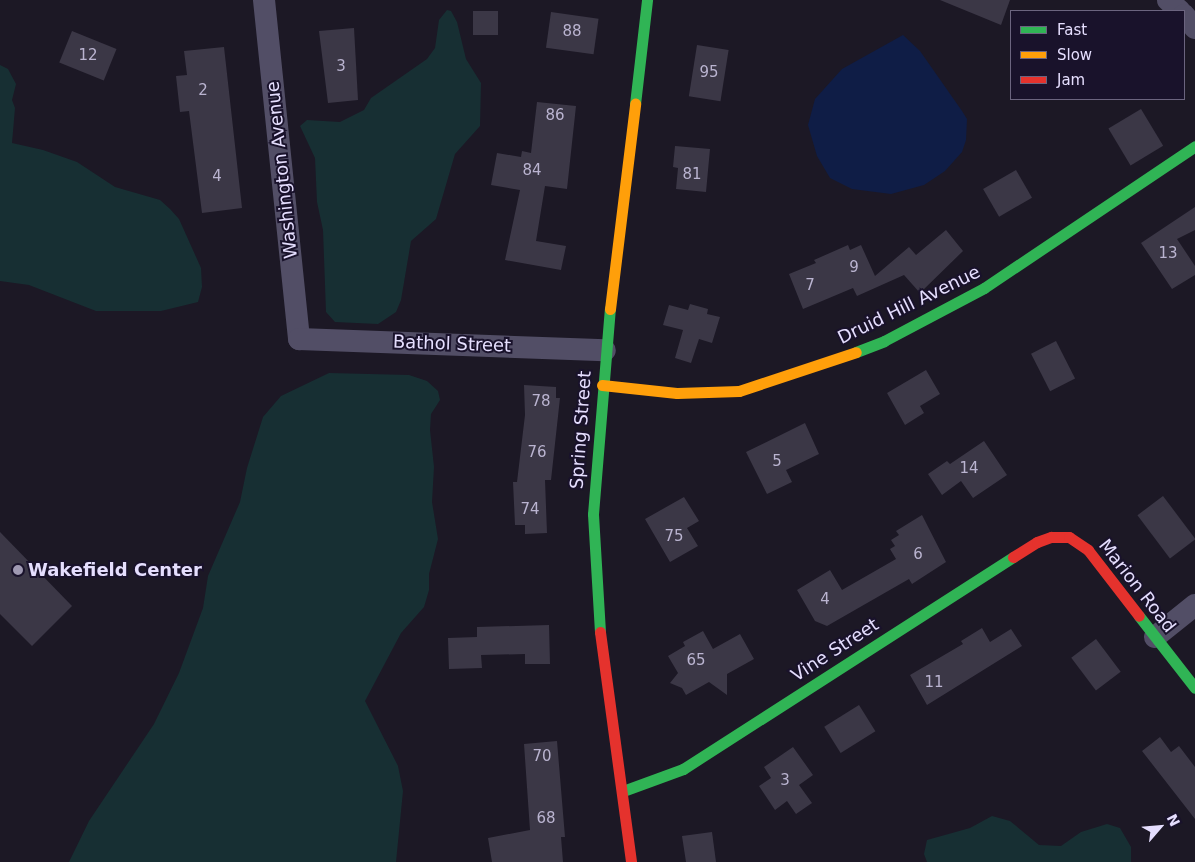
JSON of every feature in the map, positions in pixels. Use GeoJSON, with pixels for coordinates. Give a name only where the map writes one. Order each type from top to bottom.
{"type":"FeatureCollection","features":[{"type":"Feature","properties":{"kind":"street","name":"Washington Avenue"},"geometry":{"type":"LineString","coordinates":[[264,0],[299,339]]}},
{"type":"Feature","properties":{"kind":"street","name":"Spring Street"},"geometry":{"type":"LineString","coordinates":[[631,862],[595,584],[594,476],[605,350],[647,0]]}},
{"type":"Feature","properties":{"kind":"street"},"geometry":{"type":"LineString","coordinates":[[1168,0],[1179,10]]}},
{"type":"Feature","properties":{"kind":"street"},"geometry":{"type":"LineString","coordinates":[[1185,16],[1195,28]]}},
{"type":"Feature","properties":{"kind":"street","name":"Druid Hill Avenue"},"geometry":{"type":"LineString","coordinates":[[602,385],[678,393],[739,391],[841,358],[892,336],[984,288],[1195,146]]}},
{"type":"Feature","properties":{"kind":"street","name":"Bathol Street"},"geometry":{"type":"LineString","coordinates":[[299,339],[605,350]]}},
{"type":"Feature","properties":{"kind":"street","name":"Vine Street"},"geometry":{"type":"LineString","coordinates":[[622,791],[683,770],[1036,542],[1064,536]]}},
{"type":"Feature","properties":{"kind":"street","name":"Marion Road"},"geometry":{"type":"LineString","coordinates":[[1064,536],[1088,550],[1195,688]]}},
{"type":"Feature","properties":{"kind":"street"},"geometry":{"type":"LineString","coordinates":[[1155,637],[1195,605]]}},
{"type":"Feature","properties":{"kind":"green space"},"geometry":{"type":"Polygon","coordinates":[[[447,10],[451,11],[457,22],[466,59],[481,83],[480,126],[455,154],[436,219],[411,241],[401,300],[396,312],[378,324],[335,322],[326,312],[323,230],[317,202],[315,158],[300,126],[307,120],[340,122],[364,110],[371,98],[427,59],[435,48],[439,20],[447,10]]]}},
{"type":"Feature","properties":{"kind":"green space"},"geometry":{"type":"Polygon","coordinates":[[[0,65],[8,69],[16,84],[12,100],[15,108],[12,143],[43,150],[77,162],[115,187],[160,200],[179,219],[201,268],[202,287],[198,302],[161,311],[96,311],[29,285],[0,281],[0,65]]]}},
{"type":"Feature","properties":{"kind":"green space"},"geometry":{"type":"Polygon","coordinates":[[[329,373],[409,375],[427,381],[438,391],[440,400],[431,414],[430,430],[434,467],[432,502],[438,539],[429,574],[429,590],[424,607],[401,633],[365,701],[398,766],[403,791],[396,862],[69,862],[89,821],[154,724],[179,673],[203,608],[208,576],[240,502],[247,468],[263,417],[281,396],[329,373]]]}},
{"type":"Feature","properties":{"kind":"green space"},"geometry":{"type":"Polygon","coordinates":[[[992,816],[1010,821],[1039,845],[1061,846],[1081,832],[1107,824],[1120,828],[1131,847],[1131,862],[927,862],[924,854],[927,840],[970,828],[992,816]]]}},
{"type":"Feature","properties":{"kind":"water"},"geometry":{"type":"Polygon","coordinates":[[[903,35],[920,51],[967,119],[966,140],[962,152],[945,171],[924,185],[891,194],[852,189],[830,178],[817,156],[808,125],[815,99],[842,69],[903,35]]]}},
{"type":"Feature","properties":{"kind":"building"},"geometry":{"type":"Polygon","coordinates":[[[940,0],[1010,0],[1001,25],[940,0]]]}},
{"type":"Feature","properties":{"kind":"building"},"geometry":{"type":"Polygon","coordinates":[[[473,11],[498,11],[498,35],[473,35],[473,11]]]}},
{"type":"Feature","properties":{"kind":"building"},"geometry":{"type":"Polygon","coordinates":[[[551,12],[599,19],[594,54],[546,48],[551,12]]]}},
{"type":"Feature","properties":{"kind":"building"},"geometry":{"type":"Polygon","coordinates":[[[354,28],[358,100],[328,103],[319,31],[354,28]]]}},
{"type":"Feature","properties":{"kind":"building"},"geometry":{"type":"Polygon","coordinates":[[[72,31],[117,49],[104,81],[59,63],[72,31]]]}},
{"type":"Feature","properties":{"kind":"building"},"geometry":{"type":"Polygon","coordinates":[[[697,45],[729,50],[720,101],[689,96],[697,45]]]}},
{"type":"Feature","properties":{"kind":"building"},"geometry":{"type":"Polygon","coordinates":[[[224,47],[242,208],[202,213],[189,111],[180,112],[176,76],[187,75],[184,51],[224,47]]]}},
{"type":"Feature","properties":{"kind":"building"},"geometry":{"type":"Polygon","coordinates":[[[537,102],[576,106],[567,189],[545,186],[536,241],[566,246],[561,270],[505,260],[520,190],[491,185],[497,153],[521,157],[522,151],[531,153],[537,102]]]}},
{"type":"Feature","properties":{"kind":"building"},"geometry":{"type":"Polygon","coordinates":[[[1141,109],[1163,146],[1131,165],[1108,129],[1141,109]]]}},
{"type":"Feature","properties":{"kind":"building"},"geometry":{"type":"Polygon","coordinates":[[[675,146],[710,149],[706,192],[676,189],[678,168],[673,167],[675,146]]]}},
{"type":"Feature","properties":{"kind":"building"},"geometry":{"type":"Polygon","coordinates":[[[1016,170],[1032,198],[999,217],[983,189],[1016,170]]]}},
{"type":"Feature","properties":{"kind":"building"},"geometry":{"type":"Polygon","coordinates":[[[1195,207],[1195,230],[1177,239],[1195,266],[1195,275],[1172,289],[1141,243],[1195,207]]]}},
{"type":"Feature","properties":{"kind":"building"},"geometry":{"type":"Polygon","coordinates":[[[946,230],[963,251],[920,293],[904,275],[857,296],[853,288],[803,309],[789,274],[816,263],[814,260],[848,245],[850,250],[861,245],[875,276],[909,247],[916,255],[946,230]]]}},
{"type":"Feature","properties":{"kind":"building"},"geometry":{"type":"Polygon","coordinates":[[[690,304],[708,309],[707,314],[720,317],[712,343],[699,339],[691,363],[675,358],[683,330],[663,325],[669,305],[688,310],[690,304]]]}},
{"type":"Feature","properties":{"kind":"building"},"geometry":{"type":"Polygon","coordinates":[[[1056,341],[1075,378],[1050,391],[1031,354],[1056,341]]]}},
{"type":"Feature","properties":{"kind":"building"},"geometry":{"type":"Polygon","coordinates":[[[926,370],[940,394],[920,406],[924,413],[905,425],[887,393],[926,370]]]}},
{"type":"Feature","properties":{"kind":"building"},"geometry":{"type":"Polygon","coordinates":[[[524,385],[556,387],[556,398],[560,398],[551,480],[545,480],[547,533],[525,534],[525,525],[515,525],[513,482],[517,482],[525,415],[524,385]]]}},
{"type":"Feature","properties":{"kind":"building"},"geometry":{"type":"Polygon","coordinates":[[[805,423],[819,454],[786,470],[792,482],[767,494],[746,452],[805,423]]]}},
{"type":"Feature","properties":{"kind":"building"},"geometry":{"type":"Polygon","coordinates":[[[984,441],[1007,475],[973,498],[961,481],[942,495],[928,474],[947,461],[950,464],[984,441]]]}},
{"type":"Feature","properties":{"kind":"building"},"geometry":{"type":"Polygon","coordinates":[[[1163,496],[1195,538],[1170,558],[1137,515],[1163,496]]]}},
{"type":"Feature","properties":{"kind":"building"},"geometry":{"type":"Polygon","coordinates":[[[684,497],[699,521],[687,528],[698,546],[670,562],[645,519],[684,497]]]}},
{"type":"Feature","properties":{"kind":"building"},"geometry":{"type":"Polygon","coordinates":[[[922,515],[946,562],[912,584],[909,579],[827,626],[815,621],[797,590],[830,570],[842,590],[896,559],[890,549],[895,546],[891,540],[899,535],[896,531],[922,515]]]}},
{"type":"Feature","properties":{"kind":"building","name":"Wakefield Center"},"geometry":{"type":"Polygon","coordinates":[[[0,532],[72,606],[32,646],[0,614],[0,532]]]}},
{"type":"Feature","properties":{"kind":"building"},"geometry":{"type":"Polygon","coordinates":[[[549,625],[550,664],[525,664],[525,654],[481,655],[482,668],[449,669],[448,638],[477,637],[477,627],[549,625]]]}},
{"type":"Feature","properties":{"kind":"building"},"geometry":{"type":"Polygon","coordinates":[[[982,628],[990,642],[1011,629],[1022,646],[927,705],[910,675],[963,644],[961,641],[982,628]]]}},
{"type":"Feature","properties":{"kind":"building"},"geometry":{"type":"Polygon","coordinates":[[[703,631],[713,649],[740,634],[754,659],[727,674],[727,695],[709,682],[686,695],[682,688],[670,683],[678,673],[668,656],[685,646],[683,642],[703,631]]]}},
{"type":"Feature","properties":{"kind":"building"},"geometry":{"type":"Polygon","coordinates":[[[1096,639],[1121,672],[1096,690],[1071,658],[1096,639]]]}},
{"type":"Feature","properties":{"kind":"building"},"geometry":{"type":"Polygon","coordinates":[[[859,705],[875,731],[841,753],[824,727],[859,705]]]}},
{"type":"Feature","properties":{"kind":"building"},"geometry":{"type":"Polygon","coordinates":[[[1160,737],[1171,752],[1179,746],[1195,767],[1195,819],[1142,751],[1160,737]]]}},
{"type":"Feature","properties":{"kind":"building"},"geometry":{"type":"Polygon","coordinates":[[[557,741],[565,837],[561,837],[563,862],[492,862],[488,838],[530,830],[524,744],[557,741]]]}},
{"type":"Feature","properties":{"kind":"building"},"geometry":{"type":"Polygon","coordinates":[[[793,747],[813,775],[799,785],[812,803],[796,814],[787,801],[775,810],[759,786],[771,778],[764,767],[793,747]]]}},
{"type":"Feature","properties":{"kind":"building"},"geometry":{"type":"Polygon","coordinates":[[[712,832],[716,862],[686,862],[682,836],[712,832]]]}},
{"type":"Feature","properties":{"kind":"traffic: fast"},"geometry":{"type":"LineString","coordinates":[[635,104],[647,0]]}},
{"type":"Feature","properties":{"kind":"traffic: fast"},"geometry":{"type":"LineString","coordinates":[[856,352],[884,341],[984,288],[1195,146]]}},
{"type":"Feature","properties":{"kind":"traffic: fast"},"geometry":{"type":"LineString","coordinates":[[600,632],[593,514],[610,309]]}},
{"type":"Feature","properties":{"kind":"traffic: fast"},"geometry":{"type":"LineString","coordinates":[[623,791],[683,769],[1013,557]]}},
{"type":"Feature","properties":{"kind":"traffic: fast"},"geometry":{"type":"LineString","coordinates":[[1139,616],[1195,688]]}},
{"type":"Feature","properties":{"kind":"traffic: slow"},"geometry":{"type":"LineString","coordinates":[[610,309],[635,104]]}},
{"type":"Feature","properties":{"kind":"traffic: slow"},"geometry":{"type":"LineString","coordinates":[[602,385],[677,393],[739,391],[856,352]]}},
{"type":"Feature","properties":{"kind":"traffic: jam"},"geometry":{"type":"LineString","coordinates":[[1013,557],[1037,542],[1051,537],[1069,537],[1088,550],[1139,616]]}},
{"type":"Feature","properties":{"kind":"traffic: jam"},"geometry":{"type":"LineString","coordinates":[[600,632],[631,862]]}},
{"type":"Feature","properties":{"kind":"place","name":"Wakefield Center"},"geometry":{"type":"Point","coordinates":[18,570]}}]}
